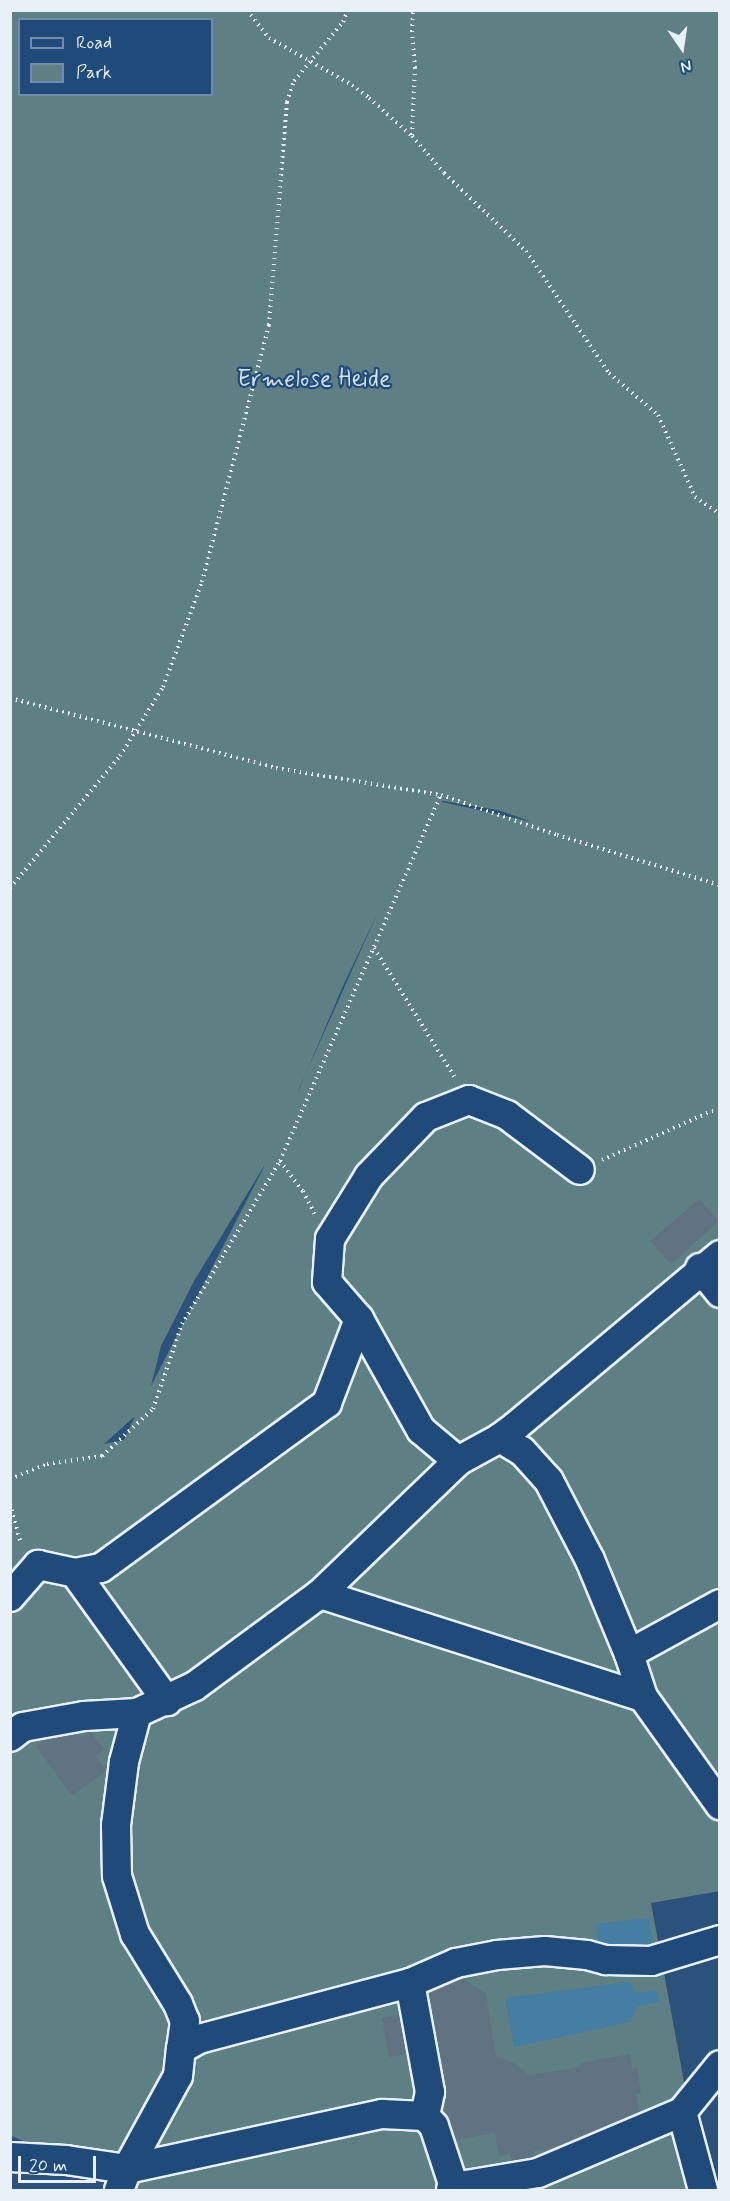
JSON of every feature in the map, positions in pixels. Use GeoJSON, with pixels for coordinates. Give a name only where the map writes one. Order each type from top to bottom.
{"type":"FeatureCollection","features":[{"type":"Feature","properties":{"kind":"lane"},"geometry":{"type":"LineString","coordinates":[[458,1461],[421,1430],[359,1319],[327,1282],[330,1239],[369,1176],[426,1117],[469,1100],[507,1115],[580,1170]]}},
{"type":"Feature","properties":{"kind":"lane"},"geometry":{"type":"LineString","coordinates":[[10,1737],[23,1727],[84,1716],[138,1713],[195,1686],[320,1594],[458,1461],[500,1438],[710,1262],[720,1293]]}},
{"type":"Feature","properties":{"kind":"lane"},"geometry":{"type":"LineString","coordinates":[[10,1597],[38,1565],[75,1573],[101,1568],[327,1403],[359,1319]]}},
{"type":"Feature","properties":{"kind":"lane"},"geometry":{"type":"LineString","coordinates":[[500,1438],[522,1451],[549,1481],[590,1560],[629,1654],[644,1697],[720,1805]]}},
{"type":"Feature","properties":{"kind":"lane"},"geometry":{"type":"LineString","coordinates":[[75,1573],[167,1701]]}},
{"type":"Feature","properties":{"kind":"lane"},"geometry":{"type":"LineString","coordinates":[[320,1594],[644,1697]]}},
{"type":"Feature","properties":{"kind":"lane"},"geometry":{"type":"LineString","coordinates":[[629,1654],[720,1604]]}},
{"type":"Feature","properties":{"kind":"lane"},"geometry":{"type":"LineString","coordinates":[[123,2180],[178,2076],[185,2021],[178,2004],[135,1934],[117,1876],[116,1825],[124,1762],[138,1713]]}},
{"type":"Feature","properties":{"kind":"lane"},"geometry":{"type":"LineString","coordinates":[[181,2049],[199,2039],[410,1983],[456,1962],[497,1955],[545,1951],[587,1954],[606,1960],[651,1961],[720,1940]]}},
{"type":"Feature","properties":{"kind":"lane"},"geometry":{"type":"LineString","coordinates":[[410,1983],[430,2092],[425,2116]]}},
{"type":"Feature","properties":{"kind":"lane"},"geometry":{"type":"LineString","coordinates":[[10,2157],[66,2160],[123,2180],[382,2114],[425,2116],[434,2126],[452,2189],[529,2183],[538,2173],[682,2112],[720,2065]]}},
{"type":"Feature","properties":{"kind":"lane"},"geometry":{"type":"LineString","coordinates":[[682,2112],[703,2190]]}},
{"type":"Feature","properties":{"kind":"path"},"geometry":{"type":"LineString","coordinates":[[248,10],[269,38],[352,85],[412,136],[444,174],[526,251],[609,373],[658,415],[695,497],[720,514]]}},
{"type":"Feature","properties":{"kind":"path"},"geometry":{"type":"LineString","coordinates":[[10,888],[120,756],[163,687],[198,593],[269,325],[287,102],[294,81],[344,22],[348,10]]}},
{"type":"Feature","properties":{"kind":"path"},"geometry":{"type":"LineString","coordinates":[[412,136],[415,68],[413,10]]}},
{"type":"Feature","properties":{"kind":"path"},"geometry":{"type":"LineString","coordinates":[[10,698],[276,768],[441,795],[557,835],[720,885]]}},
{"type":"Feature","properties":{"kind":"path"},"geometry":{"type":"LineString","coordinates":[[10,1479],[46,1464],[102,1456],[153,1409],[182,1324],[280,1161],[441,795]]}},
{"type":"Feature","properties":{"kind":"path"},"geometry":{"type":"LineString","coordinates":[[714,883],[720,878]]}},
{"type":"Feature","properties":{"kind":"path"},"geometry":{"type":"LineString","coordinates":[[374,948],[469,1100]]}},
{"type":"Feature","properties":{"kind":"path"},"geometry":{"type":"LineString","coordinates":[[580,1170],[712,1111],[720,1111]]}},
{"type":"Feature","properties":{"kind":"path"},"geometry":{"type":"LineString","coordinates":[[280,1161],[303,1191],[330,1239]]}},
{"type":"Feature","properties":{"kind":"path"},"geometry":{"type":"LineString","coordinates":[[10,1504],[21,1544],[38,1565]]}},
{"type":"Feature","properties":{"kind":"green space","name":"Ermelose Heide"},"geometry":{"type":"Polygon","coordinates":[[[10,11],[719,11],[720,1891],[651,1903],[704,2190],[129,2190],[131,2183],[11,2136],[10,11]],[[442,802],[532,822],[498,810],[442,802]],[[378,912],[342,988],[306,1073],[378,912]],[[264,1166],[194,1281],[161,1346],[151,1386],[264,1166]],[[135,1416],[104,1444],[124,1440],[135,1416]]]}},
{"type":"Feature","properties":{"kind":"water"},"geometry":{"type":"Polygon","coordinates":[[[649,1918],[653,1947],[600,1954],[596,1924],[649,1918]]]}},
{"type":"Feature","properties":{"kind":"water"},"geometry":{"type":"Polygon","coordinates":[[[629,1982],[637,1993],[657,1990],[660,2002],[638,2006],[630,2022],[514,2047],[505,1998],[629,1982]]]}},
{"type":"Feature","properties":{"kind":"building"},"geometry":{"type":"Polygon","coordinates":[[[699,1199],[719,1221],[671,1264],[650,1241],[699,1199]]]}},
{"type":"Feature","properties":{"kind":"building"},"geometry":{"type":"Polygon","coordinates":[[[91,1732],[104,1750],[96,1756],[106,1771],[72,1796],[36,1746],[44,1740],[80,1734],[82,1737],[91,1732]]]}},
{"type":"Feature","properties":{"kind":"building"},"geometry":{"type":"Polygon","coordinates":[[[463,1978],[486,1994],[496,2056],[514,2063],[529,2075],[580,2067],[579,2063],[630,2054],[632,2068],[637,2067],[641,2093],[636,2093],[639,2112],[558,2147],[534,2151],[533,2157],[511,2161],[510,2154],[499,2156],[495,2133],[456,2140],[445,2113],[446,2089],[429,1993],[463,1978]]]}},
{"type":"Feature","properties":{"kind":"building"},"geometry":{"type":"Polygon","coordinates":[[[399,2015],[406,2054],[389,2057],[382,2018],[399,2015]]]}}]}
